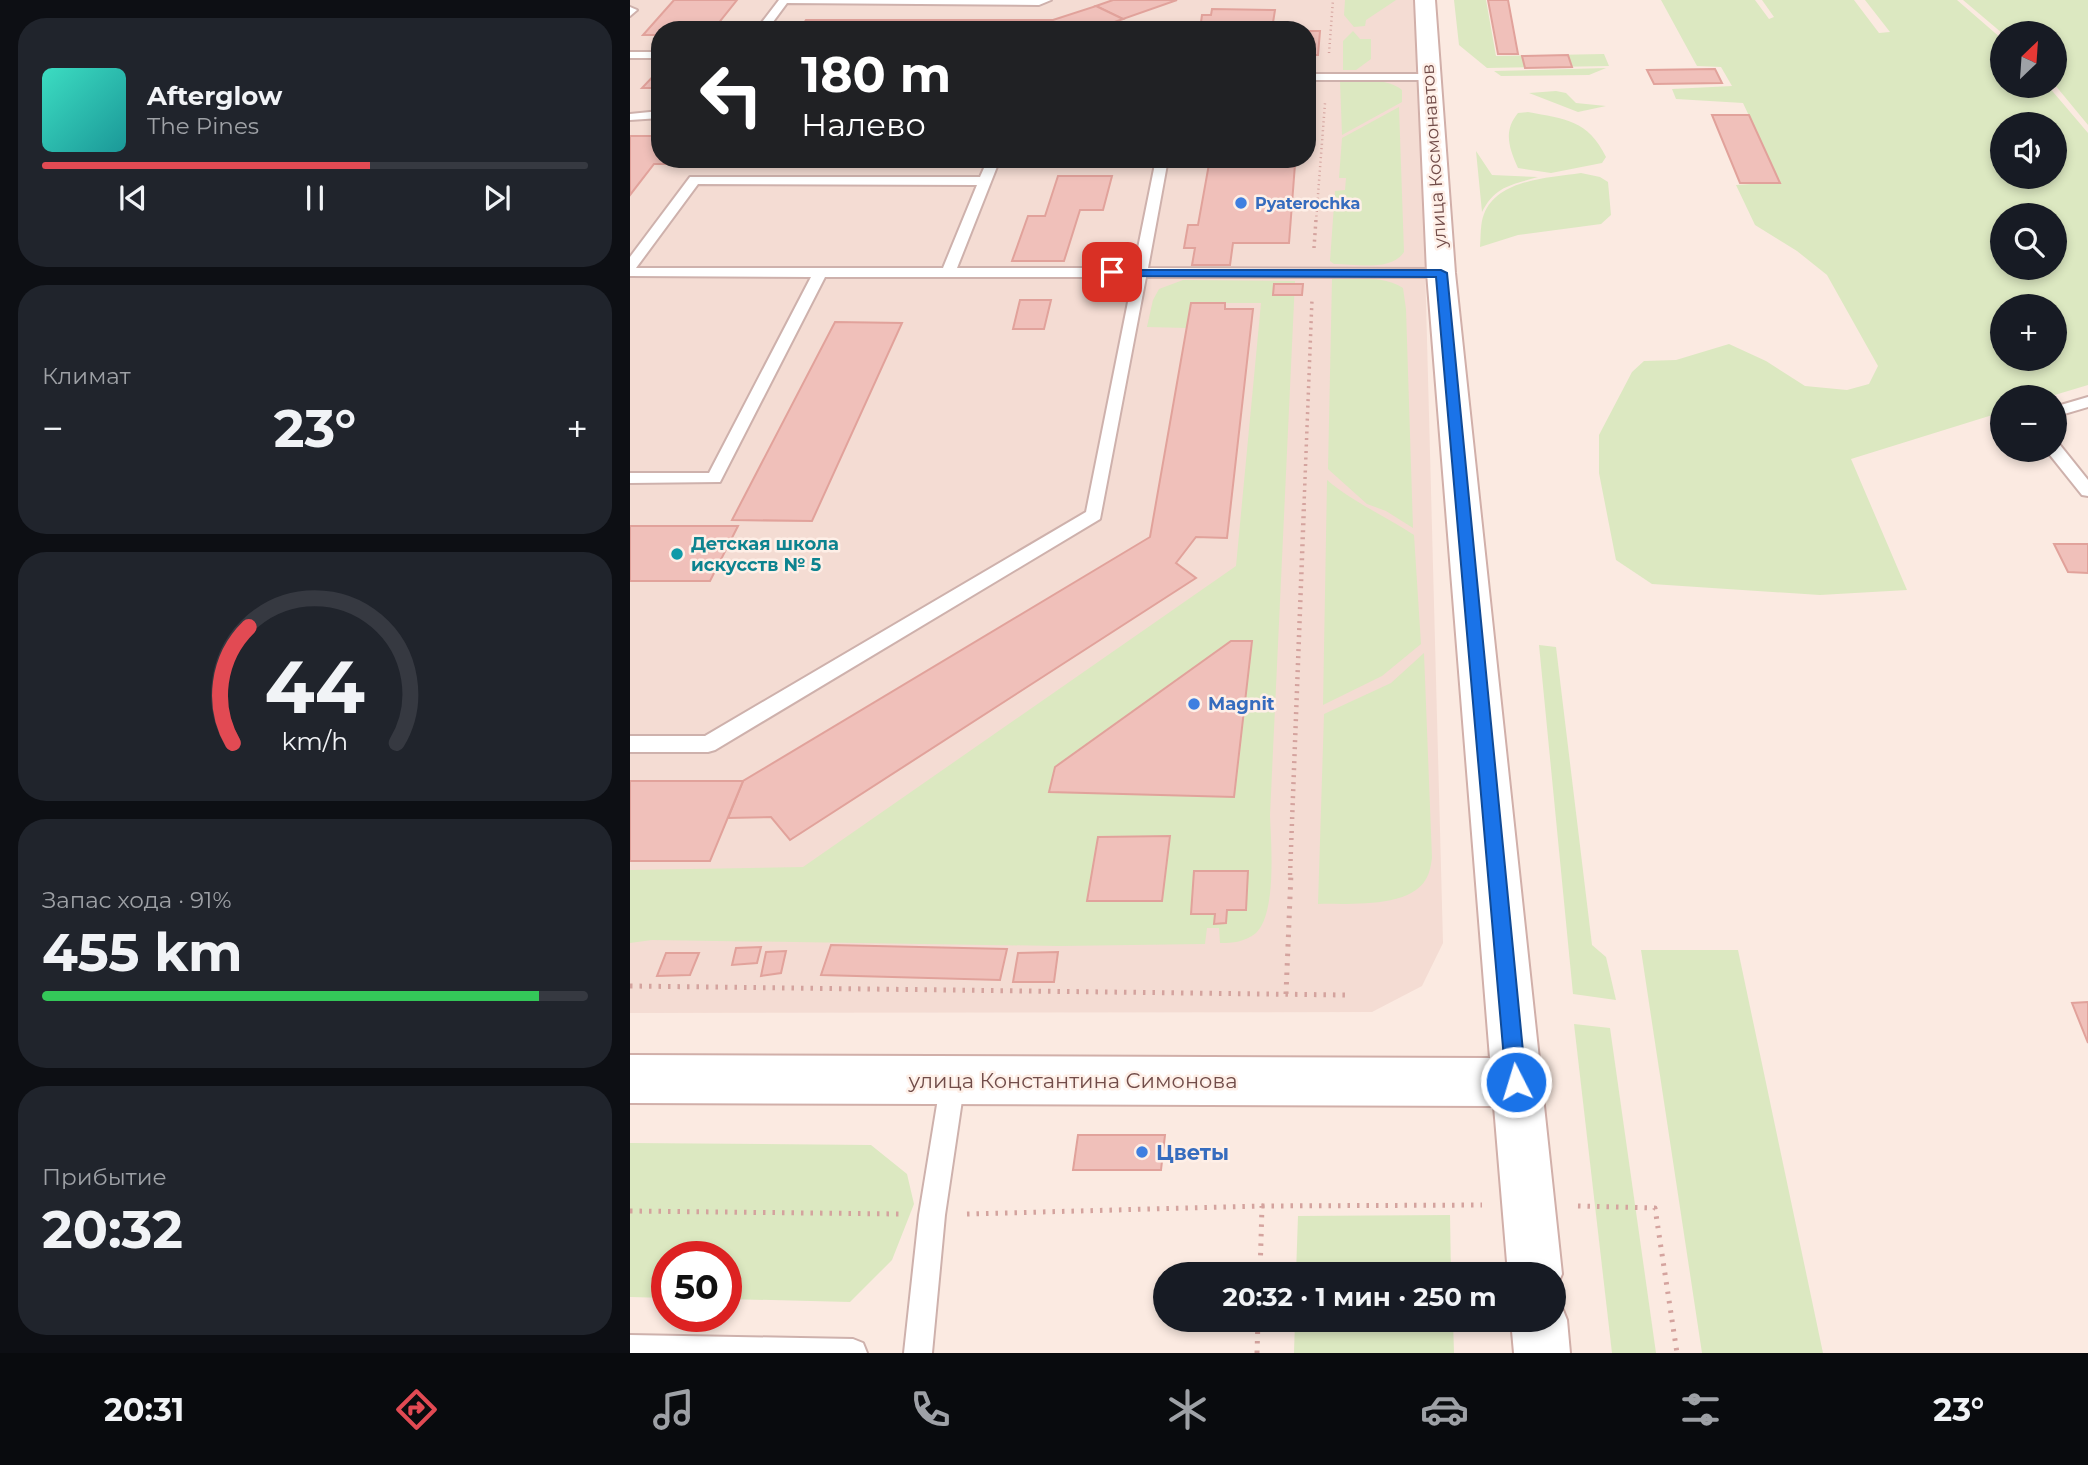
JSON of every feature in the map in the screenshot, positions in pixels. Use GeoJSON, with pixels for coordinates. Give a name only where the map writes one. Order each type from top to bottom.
{"type":"FeatureCollection","features":[{"type":"Feature","properties":{"kind":"main road","name":"улица Космонавтов"},"geometry":{"type":"LineString","coordinates":[[1424,0],[1441,273],[1534,1262]]}},
{"type":"Feature","properties":{"kind":"main road","name":"улица Константина Симонова"},"geometry":{"type":"LineString","coordinates":[[630,1079],[1516,1082]]}},
{"type":"Feature","properties":{"kind":"main road"},"geometry":{"type":"LineString","coordinates":[[1540,1332],[1542,1353]]}},
{"type":"Feature","properties":{"kind":"lane"},"geometry":{"type":"LineString","coordinates":[[768,21],[784,0],[1046,0]]}},
{"type":"Feature","properties":{"kind":"lane"},"geometry":{"type":"LineString","coordinates":[[630,55],[651,55]]}},
{"type":"Feature","properties":{"kind":"lane"},"geometry":{"type":"LineString","coordinates":[[1316,77],[1429,77]]}},
{"type":"Feature","properties":{"kind":"lane"},"geometry":{"type":"LineString","coordinates":[[630,117],[651,115]]}},
{"type":"Feature","properties":{"kind":"lane"},"geometry":{"type":"LineString","coordinates":[[948,272],[991,168]]}},
{"type":"Feature","properties":{"kind":"lane"},"geometry":{"type":"LineString","coordinates":[[630,744],[708,744],[1094,515],[1160,168]]}},
{"type":"Feature","properties":{"kind":"lane"},"geometry":{"type":"LineString","coordinates":[[630,266],[694,180],[985,181]]}},
{"type":"Feature","properties":{"kind":"lane"},"geometry":{"type":"LineString","coordinates":[[630,272],[1441,273]]}},
{"type":"Feature","properties":{"kind":"lane"},"geometry":{"type":"LineString","coordinates":[[630,478],[714,478],[820,273]]}},
{"type":"Feature","properties":{"kind":"lane"},"geometry":{"type":"LineString","coordinates":[[2067,408],[2088,402]]}},
{"type":"Feature","properties":{"kind":"lane"},"geometry":{"type":"LineString","coordinates":[[2065,462],[2088,491]]}},
{"type":"Feature","properties":{"kind":"lane"},"geometry":{"type":"LineString","coordinates":[[918,1353],[932,1215],[954,1080]]}},
{"type":"Feature","properties":{"kind":"lane"},"geometry":{"type":"LineString","coordinates":[[630,1349],[853,1353]]}},
{"type":"Feature","properties":{"kind":"path"},"geometry":{"type":"LineString","coordinates":[[1286,994],[1312,273],[1332,0]]}},
{"type":"Feature","properties":{"kind":"path"},"geometry":{"type":"LineString","coordinates":[[630,986],[1345,995]]}},
{"type":"Feature","properties":{"kind":"path"},"geometry":{"type":"LineString","coordinates":[[630,1211],[932,1215],[1262,1206],[1529,1205],[1655,1208],[1677,1353]]}},
{"type":"Feature","properties":{"kind":"path"},"geometry":{"type":"LineString","coordinates":[[1260,1262],[1262,1206]]}},
{"type":"Feature","properties":{"kind":"path"},"geometry":{"type":"LineString","coordinates":[[1257,1353],[1258,1332]]}},
{"type":"Feature","properties":{"kind":"shaded area"},"geometry":{"type":"Polygon","coordinates":[[[630,0],[1418,0],[1443,943],[1422,986],[1372,1012],[630,1013],[630,0]]]}},
{"type":"Feature","properties":{"kind":"green space"},"geometry":{"type":"Polygon","coordinates":[[[1345,0],[1396,0],[1366,20],[1365,26],[1354,27],[1344,15],[1345,0]]]}},
{"type":"Feature","properties":{"kind":"green space"},"geometry":{"type":"Polygon","coordinates":[[[1454,0],[1486,0],[1496,56],[1604,54],[1609,66],[1487,68],[1459,45],[1454,0]]]}},
{"type":"Feature","properties":{"kind":"green space"},"geometry":{"type":"Polygon","coordinates":[[[1661,0],[1755,0],[1769,19],[1774,17],[1762,0],[1854,0],[1879,33],[1890,32],[1865,0],[1957,0],[1990,29],[1990,98],[2058,98],[2088,133],[2088,385],[2067,391],[2067,385],[1990,385],[1990,416],[1851,459],[1907,590],[1820,595],[1652,584],[1616,560],[1599,473],[1599,435],[1632,372],[1644,361],[1676,360],[1729,344],[1766,361],[1805,386],[1847,390],[1869,384],[1878,366],[1827,275],[1797,251],[1755,225],[1736,185],[1780,182],[1743,103],[1676,99],[1672,89],[1732,86],[1721,67],[1697,66],[1661,0]]]}},
{"type":"Feature","properties":{"kind":"green space"},"geometry":{"type":"Polygon","coordinates":[[[1963,0],[2088,0],[2088,125],[2066,98],[2067,21],[1990,23],[1963,0]]]}},
{"type":"Feature","properties":{"kind":"green space"},"geometry":{"type":"Polygon","coordinates":[[[1353,31],[1360,39],[1371,39],[1371,59],[1356,70],[1343,70],[1343,41],[1353,31]]]}},
{"type":"Feature","properties":{"kind":"green space"},"geometry":{"type":"Polygon","coordinates":[[[1606,68],[1589,75],[1501,76],[1494,71],[1606,68]]]}},
{"type":"Feature","properties":{"kind":"green space"},"geometry":{"type":"Polygon","coordinates":[[[1340,81],[1389,83],[1402,90],[1402,102],[1342,135],[1340,81]]]}},
{"type":"Feature","properties":{"kind":"green space"},"geometry":{"type":"Polygon","coordinates":[[[1529,93],[1566,93],[1576,103],[1606,106],[1578,112],[1529,93]]]}},
{"type":"Feature","properties":{"kind":"green space"},"geometry":{"type":"Polygon","coordinates":[[[1399,107],[1404,252],[1398,258],[1382,265],[1334,264],[1330,261],[1335,191],[1345,190],[1346,178],[1339,178],[1342,138],[1399,107]]]}},
{"type":"Feature","properties":{"kind":"green space"},"geometry":{"type":"Polygon","coordinates":[[[1528,112],[1564,120],[1583,128],[1606,157],[1602,163],[1551,173],[1518,168],[1510,147],[1510,126],[1518,113],[1528,112]]]}},
{"type":"Feature","properties":{"kind":"green space"},"geometry":{"type":"Polygon","coordinates":[[[1476,151],[1492,175],[1538,177],[1498,192],[1482,212],[1476,151]]]}},
{"type":"Feature","properties":{"kind":"green space"},"geometry":{"type":"Polygon","coordinates":[[[1581,173],[1600,177],[1608,182],[1611,215],[1601,224],[1518,235],[1480,247],[1484,214],[1500,194],[1525,182],[1581,173]]]}},
{"type":"Feature","properties":{"kind":"green space"},"geometry":{"type":"Polygon","coordinates":[[[1332,278],[1378,279],[1403,288],[1406,309],[1413,528],[1386,511],[1367,504],[1328,469],[1332,278]]]}},
{"type":"Feature","properties":{"kind":"green space"},"geometry":{"type":"Polygon","coordinates":[[[1183,280],[1295,281],[1270,815],[1270,894],[1263,924],[1256,933],[1239,941],[1220,943],[1219,928],[1207,928],[1205,944],[1059,946],[652,940],[630,943],[630,870],[803,867],[1236,566],[1261,303],[1191,303],[1187,328],[1147,327],[1153,300],[1159,289],[1183,280]]]}},
{"type":"Feature","properties":{"kind":"green space"},"geometry":{"type":"Polygon","coordinates":[[[1327,480],[1414,535],[1421,644],[1382,676],[1323,705],[1327,480]]]}},
{"type":"Feature","properties":{"kind":"green space"},"geometry":{"type":"Polygon","coordinates":[[[1539,645],[1556,647],[1592,945],[1606,957],[1616,1000],[1573,994],[1539,645]]]}},
{"type":"Feature","properties":{"kind":"green space"},"geometry":{"type":"Polygon","coordinates":[[[1424,653],[1432,858],[1426,879],[1418,889],[1392,900],[1361,904],[1318,904],[1324,714],[1391,683],[1424,653]]]}},
{"type":"Feature","properties":{"kind":"green space"},"geometry":{"type":"Polygon","coordinates":[[[1641,950],[1738,950],[1823,1353],[1702,1353],[1641,950]]]}},
{"type":"Feature","properties":{"kind":"green space"},"geometry":{"type":"Polygon","coordinates":[[[1574,1024],[1610,1028],[1656,1353],[1612,1353],[1574,1024]]]}},
{"type":"Feature","properties":{"kind":"green space"},"geometry":{"type":"Polygon","coordinates":[[[630,1143],[871,1145],[907,1174],[914,1204],[892,1260],[850,1302],[742,1299],[742,1241],[651,1241],[651,1298],[630,1297],[630,1143]]]}},
{"type":"Feature","properties":{"kind":"green space"},"geometry":{"type":"Polygon","coordinates":[[[1450,1215],[1451,1262],[1296,1262],[1298,1216],[1450,1215]]]}},
{"type":"Feature","properties":{"kind":"green space"},"geometry":{"type":"Polygon","coordinates":[[[1295,1332],[1453,1332],[1454,1353],[1294,1353],[1295,1332]]]}},
{"type":"Feature","properties":{"kind":"building"},"geometry":{"type":"Polygon","coordinates":[[[674,0],[737,0],[720,21],[655,21],[674,0]]]}},
{"type":"Feature","properties":{"kind":"building"},"geometry":{"type":"Polygon","coordinates":[[[1113,0],[1177,0],[1123,19],[1096,6],[1113,0]]]}},
{"type":"Feature","properties":{"kind":"building"},"geometry":{"type":"Polygon","coordinates":[[[1488,0],[1508,0],[1518,54],[1498,54],[1488,0]]]}},
{"type":"Feature","properties":{"kind":"building"},"geometry":{"type":"Polygon","coordinates":[[[1096,6],[1123,19],[1117,21],[805,21],[806,20],[1053,20],[1096,6]]]}},
{"type":"Feature","properties":{"kind":"building"},"geometry":{"type":"Polygon","coordinates":[[[1212,9],[1275,10],[1273,21],[1201,21],[1202,15],[1211,15],[1212,9]]]}},
{"type":"Feature","properties":{"kind":"building"},"geometry":{"type":"Polygon","coordinates":[[[651,26],[651,35],[643,35],[651,26]]]}},
{"type":"Feature","properties":{"kind":"building"},"geometry":{"type":"Polygon","coordinates":[[[1316,31],[1320,31],[1318,55],[1316,31]]]}},
{"type":"Feature","properties":{"kind":"building"},"geometry":{"type":"Polygon","coordinates":[[[1568,55],[1572,67],[1525,68],[1522,56],[1568,55]]]}},
{"type":"Feature","properties":{"kind":"building"},"geometry":{"type":"Polygon","coordinates":[[[1715,69],[1722,83],[1654,84],[1647,70],[1715,69]]]}},
{"type":"Feature","properties":{"kind":"building"},"geometry":{"type":"Polygon","coordinates":[[[651,78],[651,88],[642,88],[651,78]]]}},
{"type":"Feature","properties":{"kind":"building"},"geometry":{"type":"Polygon","coordinates":[[[1712,115],[1749,115],[1780,183],[1740,183],[1712,115]]]}},
{"type":"Feature","properties":{"kind":"building"},"geometry":{"type":"Polygon","coordinates":[[[630,136],[651,136],[651,168],[630,195],[630,136]]]}},
{"type":"Feature","properties":{"kind":"building"},"geometry":{"type":"Polygon","coordinates":[[[1208,168],[1295,168],[1289,243],[1233,243],[1230,265],[1192,265],[1195,248],[1184,248],[1188,225],[1198,225],[1208,168]]]}},
{"type":"Feature","properties":{"kind":"building"},"geometry":{"type":"Polygon","coordinates":[[[1058,176],[1112,176],[1103,210],[1080,210],[1064,261],[1012,261],[1028,216],[1045,216],[1058,176]]]}},
{"type":"Feature","properties":{"kind":"building"},"geometry":{"type":"Polygon","coordinates":[[[1274,284],[1303,284],[1302,295],[1273,295],[1274,284]]]}},
{"type":"Feature","properties":{"kind":"building"},"geometry":{"type":"Polygon","coordinates":[[[1020,300],[1051,300],[1044,329],[1013,329],[1020,300]]]}},
{"type":"Feature","properties":{"kind":"building"},"geometry":{"type":"Polygon","coordinates":[[[1191,303],[1225,303],[1225,309],[1253,309],[1227,538],[1196,537],[1176,563],[1196,578],[790,840],[771,817],[728,818],[743,781],[1150,537],[1191,303]]]}},
{"type":"Feature","properties":{"kind":"building"},"geometry":{"type":"Polygon","coordinates":[[[835,322],[902,323],[812,521],[732,520],[835,322]]]}},
{"type":"Feature","properties":{"kind":"building","name":"Детская школа искусств № 5"},"geometry":{"type":"Polygon","coordinates":[[[630,526],[738,526],[710,581],[630,581],[630,526]]]}},
{"type":"Feature","properties":{"kind":"building"},"geometry":{"type":"Polygon","coordinates":[[[2054,544],[2088,544],[2088,573],[2068,572],[2054,544]]]}},
{"type":"Feature","properties":{"kind":"building","name":"Magnit"},"geometry":{"type":"Polygon","coordinates":[[[1231,641],[1252,641],[1234,797],[1049,792],[1055,767],[1231,641]]]}},
{"type":"Feature","properties":{"kind":"building"},"geometry":{"type":"Polygon","coordinates":[[[630,781],[743,781],[710,861],[630,861],[630,781]]]}},
{"type":"Feature","properties":{"kind":"building"},"geometry":{"type":"Polygon","coordinates":[[[1170,836],[1162,901],[1087,901],[1098,837],[1170,836]]]}},
{"type":"Feature","properties":{"kind":"building"},"geometry":{"type":"Polygon","coordinates":[[[1194,871],[1248,871],[1246,910],[1227,910],[1226,923],[1214,924],[1215,914],[1191,914],[1194,871]]]}},
{"type":"Feature","properties":{"kind":"building"},"geometry":{"type":"Polygon","coordinates":[[[831,945],[1007,949],[1000,980],[821,975],[831,945]]]}},
{"type":"Feature","properties":{"kind":"building"},"geometry":{"type":"Polygon","coordinates":[[[761,947],[757,963],[732,965],[736,948],[761,947]]]}},
{"type":"Feature","properties":{"kind":"building"},"geometry":{"type":"Polygon","coordinates":[[[786,951],[781,973],[761,976],[766,952],[786,951]]]}},
{"type":"Feature","properties":{"kind":"building"},"geometry":{"type":"Polygon","coordinates":[[[1058,952],[1054,982],[1013,982],[1018,953],[1058,952]]]}},
{"type":"Feature","properties":{"kind":"building"},"geometry":{"type":"Polygon","coordinates":[[[666,953],[699,953],[690,975],[657,976],[666,953]]]}},
{"type":"Feature","properties":{"kind":"building"},"geometry":{"type":"Polygon","coordinates":[[[2088,1002],[2088,1043],[2072,1003],[2088,1002]]]}},
{"type":"Feature","properties":{"kind":"building"},"geometry":{"type":"Polygon","coordinates":[[[1078,1135],[1165,1135],[1161,1170],[1073,1170],[1078,1135]]]}},
{"type":"Feature","properties":{"kind":"place","name":"Pyaterochka"},"geometry":{"type":"Point","coordinates":[1241,203]}},
{"type":"Feature","properties":{"kind":"place","name":"Детская школа искусств № 5"},"geometry":{"type":"Point","coordinates":[677,554]}},
{"type":"Feature","properties":{"kind":"place","name":"Magnit"},"geometry":{"type":"Point","coordinates":[1194,704]}},
{"type":"Feature","properties":{"kind":"place","name":"Цветы"},"geometry":{"type":"Point","coordinates":[1142,1152]}},
{"type":"Feature","properties":{"kind":"route"},"geometry":{"type":"LineString","coordinates":[[1112,272],[1441,273],[1516,1082]]}}]}
